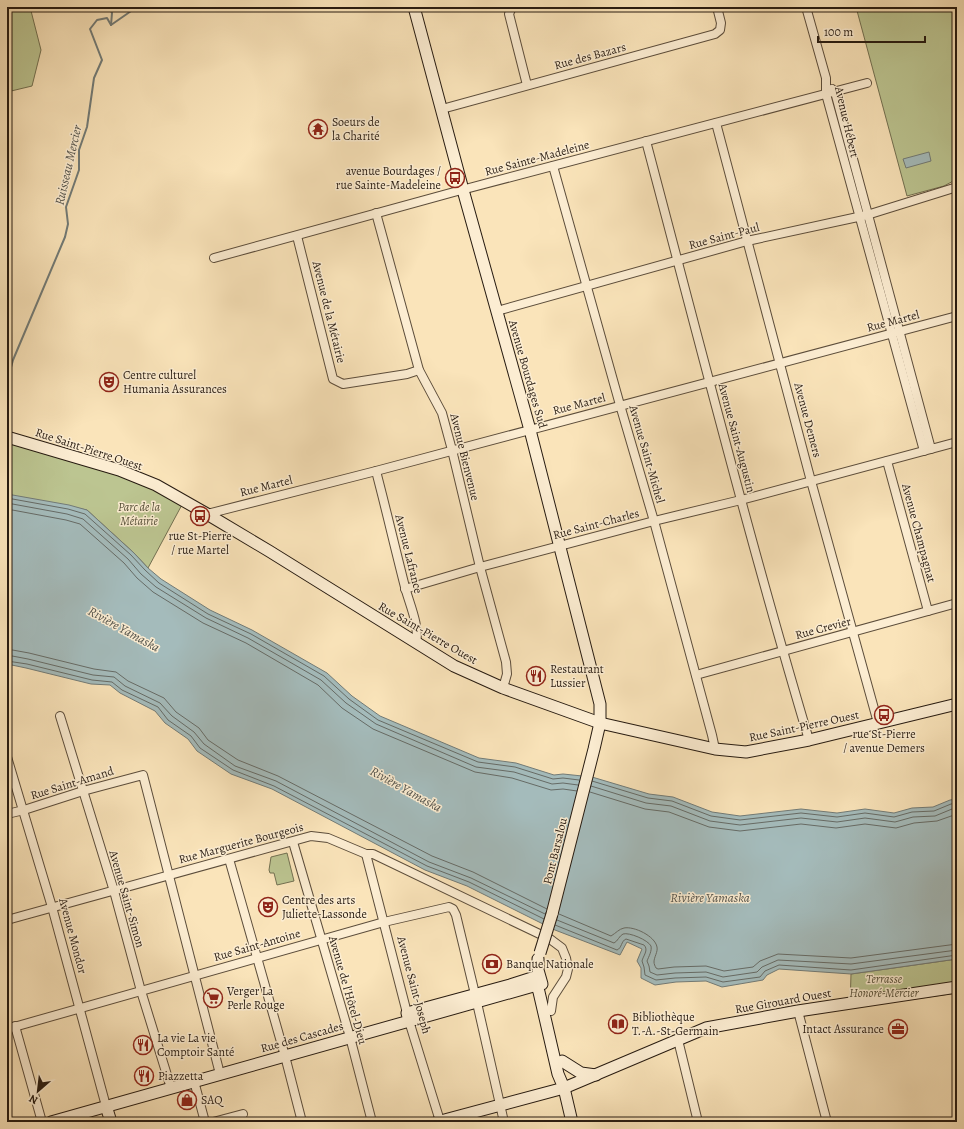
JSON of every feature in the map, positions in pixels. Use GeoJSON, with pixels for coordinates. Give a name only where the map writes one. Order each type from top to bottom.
{"type":"FeatureCollection","features":[{"type":"Feature","properties":{"kind":"street","name":"Avenue Bourdages Sud"},"geometry":{"type":"LineString","coordinates":[[414,7],[530,430],[600,704],[600,723],[594,749]]}},
{"type":"Feature","properties":{"kind":"street"},"geometry":{"type":"LineString","coordinates":[[512,7],[509,14],[527,85]]}},
{"type":"Feature","properties":{"kind":"street","name":"Rue des Bazars"},"geometry":{"type":"LineString","coordinates":[[442,109],[715,34],[720,30],[721,23],[717,7]]}},
{"type":"Feature","properties":{"kind":"street"},"geometry":{"type":"LineString","coordinates":[[806,7],[826,78]]}},
{"type":"Feature","properties":{"kind":"street","name":"Avenue Hébert"},"geometry":{"type":"LineString","coordinates":[[826,78],[834,92],[863,216]]}},
{"type":"Feature","properties":{"kind":"street","name":"Avenue Hébert"},"geometry":{"type":"LineString","coordinates":[[826,78],[826,94],[863,216],[927,450]]}},
{"type":"Feature","properties":{"kind":"street","name":"Rue Sainte-Madeleine"},"geometry":{"type":"LineString","coordinates":[[214,258],[866,83]]}},
{"type":"Feature","properties":{"kind":"street","name":"Avenue Demers"},"geometry":{"type":"LineString","coordinates":[[716,123],[811,481],[878,723]]}},
{"type":"Feature","properties":{"kind":"street","name":"Avenue Saint-Augustin"},"geometry":{"type":"LineString","coordinates":[[646,141],[741,500],[809,740]]}},
{"type":"Feature","properties":{"kind":"street","name":"Avenue Saint-Michel"},"geometry":{"type":"LineString","coordinates":[[553,166],[654,520],[715,749]]}},
{"type":"Feature","properties":{"kind":"street","name":"Rue Saint-Paul"},"geometry":{"type":"LineString","coordinates":[[497,311],[747,241],[863,216],[957,187]]}},
{"type":"Feature","properties":{"kind":"street","name":"Avenue Bienvenue"},"geometry":{"type":"LineString","coordinates":[[376,214],[419,370],[442,413],[452,450],[480,567],[506,662],[507,674],[503,688]]}},
{"type":"Feature","properties":{"kind":"street","name":"Avenue de la Métairie"},"geometry":{"type":"LineString","coordinates":[[297,236],[333,379],[343,384],[407,374],[419,370]]}},
{"type":"Feature","properties":{"kind":"street","name":"Rue Martel"},"geometry":{"type":"LineString","coordinates":[[208,514],[957,316]]}},
{"type":"Feature","properties":{"kind":"street","name":"Rue Saint-Pierre Ouest"},"geometry":{"type":"LineString","coordinates":[[7,437],[119,470],[156,485],[208,514],[454,666],[503,688],[600,723],[715,749],[746,752],[809,740],[957,704]]}},
{"type":"Feature","properties":{"kind":"street","name":"Rue Saint-Charles"},"geometry":{"type":"LineString","coordinates":[[405,589],[654,520],[741,500],[957,442]]}},
{"type":"Feature","properties":{"kind":"street","name":"Avenue Champagnat"},"geometry":{"type":"LineString","coordinates":[[887,461],[928,612]]}},
{"type":"Feature","properties":{"kind":"street","name":"Avenue Lafrance"},"geometry":{"type":"LineString","coordinates":[[376,470],[418,636],[416,643]]}},
{"type":"Feature","properties":{"kind":"street","name":"Rue Crevier"},"geometry":{"type":"LineString","coordinates":[[696,675],[957,603]]}},
{"type":"Feature","properties":{"kind":"street","name":"Avenue Saint-Simon"},"geometry":{"type":"LineString","coordinates":[[60,716],[114,891],[141,991],[171,1088]]}},
{"type":"Feature","properties":{"kind":"street","name":"Pont Barsalou"},"geometry":{"type":"LineString","coordinates":[[536,978],[539,956],[552,914],[594,749]]}},
{"type":"Feature","properties":{"kind":"street","name":"Avenue Mondor"},"geometry":{"type":"LineString","coordinates":[[7,757],[52,907],[111,1122]]}},
{"type":"Feature","properties":{"kind":"street","name":"Rue Saint-Amand"},"geometry":{"type":"LineString","coordinates":[[7,814],[83,791],[144,775],[169,875]]}},
{"type":"Feature","properties":{"kind":"street","name":"Rue Marguerite Bourgeois"},"geometry":{"type":"LineString","coordinates":[[7,920],[294,842],[311,836],[328,838],[366,854],[372,854],[457,893],[550,939],[562,948],[568,969],[566,977],[553,997],[551,1011]]}},
{"type":"Feature","properties":{"kind":"street","name":"Avenue de l'Hôtel-Dieu"},"geometry":{"type":"LineString","coordinates":[[294,842],[350,1037],[372,1122]]}},
{"type":"Feature","properties":{"kind":"street","name":"Avenue Saint-Joseph"},"geometry":{"type":"LineString","coordinates":[[366,854],[408,1017],[439,1122]]}},
{"type":"Feature","properties":{"kind":"street"},"geometry":{"type":"LineString","coordinates":[[229,859],[285,1056],[302,1122]]}},
{"type":"Feature","properties":{"kind":"street"},"geometry":{"type":"LineString","coordinates":[[169,875],[220,1074]]}},
{"type":"Feature","properties":{"kind":"street","name":"Rue Saint-Antoine"},"geometry":{"type":"LineString","coordinates":[[11,1028],[384,922],[449,907],[456,915],[504,1122]]}},
{"type":"Feature","properties":{"kind":"street","name":"Rue des Cascades"},"geometry":{"type":"LineString","coordinates":[[408,1017],[424,1008],[476,998],[527,978],[536,978]]}},
{"type":"Feature","properties":{"kind":"street"},"geometry":{"type":"LineString","coordinates":[[536,978],[547,994],[565,1073],[564,1088]]}},
{"type":"Feature","properties":{"kind":"street"},"geometry":{"type":"LineString","coordinates":[[536,978],[558,1074],[564,1088],[572,1122]]}},
{"type":"Feature","properties":{"kind":"street","name":"Rue des Cascades"},"geometry":{"type":"LineString","coordinates":[[50,1122],[350,1037],[408,1017],[476,998],[536,978]]}},
{"type":"Feature","properties":{"kind":"street","name":"Rue Girouard Ouest"},"geometry":{"type":"LineString","coordinates":[[439,1122],[564,1088],[706,1028],[798,1011],[957,987]]}},
{"type":"Feature","properties":{"kind":"street"},"geometry":{"type":"LineString","coordinates":[[798,1011],[827,1122]]}},
{"type":"Feature","properties":{"kind":"street"},"geometry":{"type":"LineString","coordinates":[[11,1028],[42,1122]]}},
{"type":"Feature","properties":{"kind":"street"},"geometry":{"type":"LineString","coordinates":[[678,1040],[698,1122]]}},
{"type":"Feature","properties":{"kind":"street"},"geometry":{"type":"LineString","coordinates":[[562,1061],[581,1073],[596,1075]]}},
{"type":"Feature","properties":{"kind":"street"},"geometry":{"type":"LineString","coordinates":[[194,1081],[205,1122]]}},
{"type":"Feature","properties":{"kind":"street"},"geometry":{"type":"LineString","coordinates":[[214,1122],[243,1114]]}},
{"type":"Feature","properties":{"kind":"green space"},"geometry":{"type":"Polygon","coordinates":[[[15,7],[30,7],[41,50],[32,86],[7,92],[7,9],[15,7]]]}},
{"type":"Feature","properties":{"kind":"green space"},"geometry":{"type":"Polygon","coordinates":[[[856,7],[957,7],[957,179],[944,186],[907,196],[856,7]]]}},
{"type":"Feature","properties":{"kind":"green space","name":"Parc de la Métairie"},"geometry":{"type":"Polygon","coordinates":[[[7,437],[82,459],[184,501],[148,568],[134,553],[87,510],[7,495],[7,437]]]}},
{"type":"Feature","properties":{"kind":"green space"},"geometry":{"type":"Polygon","coordinates":[[[287,853],[294,881],[277,885],[274,873],[270,873],[269,870],[271,857],[287,853]]]}},
{"type":"Feature","properties":{"kind":"green space","name":"Terrasse Honoré-Mercier"},"geometry":{"type":"Polygon","coordinates":[[[957,959],[957,993],[850,1008],[851,974],[957,959]]]}},
{"type":"Feature","properties":{"kind":"water"},"geometry":{"type":"Polygon","coordinates":[[[929,152],[931,161],[906,168],[903,159],[929,152]]]}},
{"type":"Feature","properties":{"kind":"water","name":"Rivière Yamaska"},"geometry":{"type":"Polygon","coordinates":[[[7,494],[69,505],[87,510],[161,579],[210,610],[252,630],[327,673],[352,696],[380,716],[479,758],[516,763],[554,775],[563,774],[592,777],[649,794],[673,797],[712,812],[740,816],[801,809],[837,813],[865,809],[894,813],[912,808],[933,807],[950,800],[957,799],[957,959],[851,974],[779,969],[767,975],[763,980],[722,987],[706,981],[676,982],[655,985],[641,978],[641,968],[637,961],[642,949],[627,942],[620,955],[555,930],[467,886],[425,870],[272,789],[231,774],[197,751],[188,739],[165,723],[155,711],[120,693],[110,685],[91,684],[7,664],[7,494]]]}},
{"type":"Feature","properties":{"kind":"waterway"},"geometry":{"type":"LineString","coordinates":[[109,7],[112,13],[111,25]]}},
{"type":"Feature","properties":{"kind":"waterway","name":"Ruisseau Mercier"},"geometry":{"type":"LineString","coordinates":[[7,382],[13,360],[65,237],[68,224],[66,207],[79,170],[79,150],[87,127],[94,78],[102,60],[90,29],[97,20],[107,18],[111,25],[136,7]]}},
{"type":"Feature","properties":{"kind":"place","name":"Soeurs de la Charité"},"geometry":{"type":"Point","coordinates":[318,129]}},
{"type":"Feature","properties":{"kind":"place","name":"avenue Bourdages / rue Sainte-Madeleine"},"geometry":{"type":"Point","coordinates":[455,178]}},
{"type":"Feature","properties":{"kind":"place","name":"Centre culturel Humania Assurances"},"geometry":{"type":"Point","coordinates":[109,382]}},
{"type":"Feature","properties":{"kind":"place","name":"rue St-Pierre / rue Martel"},"geometry":{"type":"Point","coordinates":[200,516]}},
{"type":"Feature","properties":{"kind":"place","name":"Restaurant Lussier"},"geometry":{"type":"Point","coordinates":[536,676]}},
{"type":"Feature","properties":{"kind":"place","name":"rue St-Pierre / avenue Demers"},"geometry":{"type":"Point","coordinates":[884,715]}},
{"type":"Feature","properties":{"kind":"place","name":"Centre des arts Juliette-Lassonde"},"geometry":{"type":"Point","coordinates":[268,907]}},
{"type":"Feature","properties":{"kind":"place","name":"Banque Nationale"},"geometry":{"type":"Point","coordinates":[492,964]}},
{"type":"Feature","properties":{"kind":"place","name":"Verger La Perle Rouge"},"geometry":{"type":"Point","coordinates":[213,998]}},
{"type":"Feature","properties":{"kind":"place","name":"Bibliothèque T.-A.-St-Germain"},"geometry":{"type":"Point","coordinates":[618,1024]}},
{"type":"Feature","properties":{"kind":"place","name":"Intact Assurance"},"geometry":{"type":"Point","coordinates":[898,1029]}},
{"type":"Feature","properties":{"kind":"place","name":"La vie La vie Comptoir Santé"},"geometry":{"type":"Point","coordinates":[143,1045]}},
{"type":"Feature","properties":{"kind":"place","name":"Piazzetta"},"geometry":{"type":"Point","coordinates":[144,1076]}},
{"type":"Feature","properties":{"kind":"place","name":"SAQ"},"geometry":{"type":"Point","coordinates":[187,1100]}}]}
